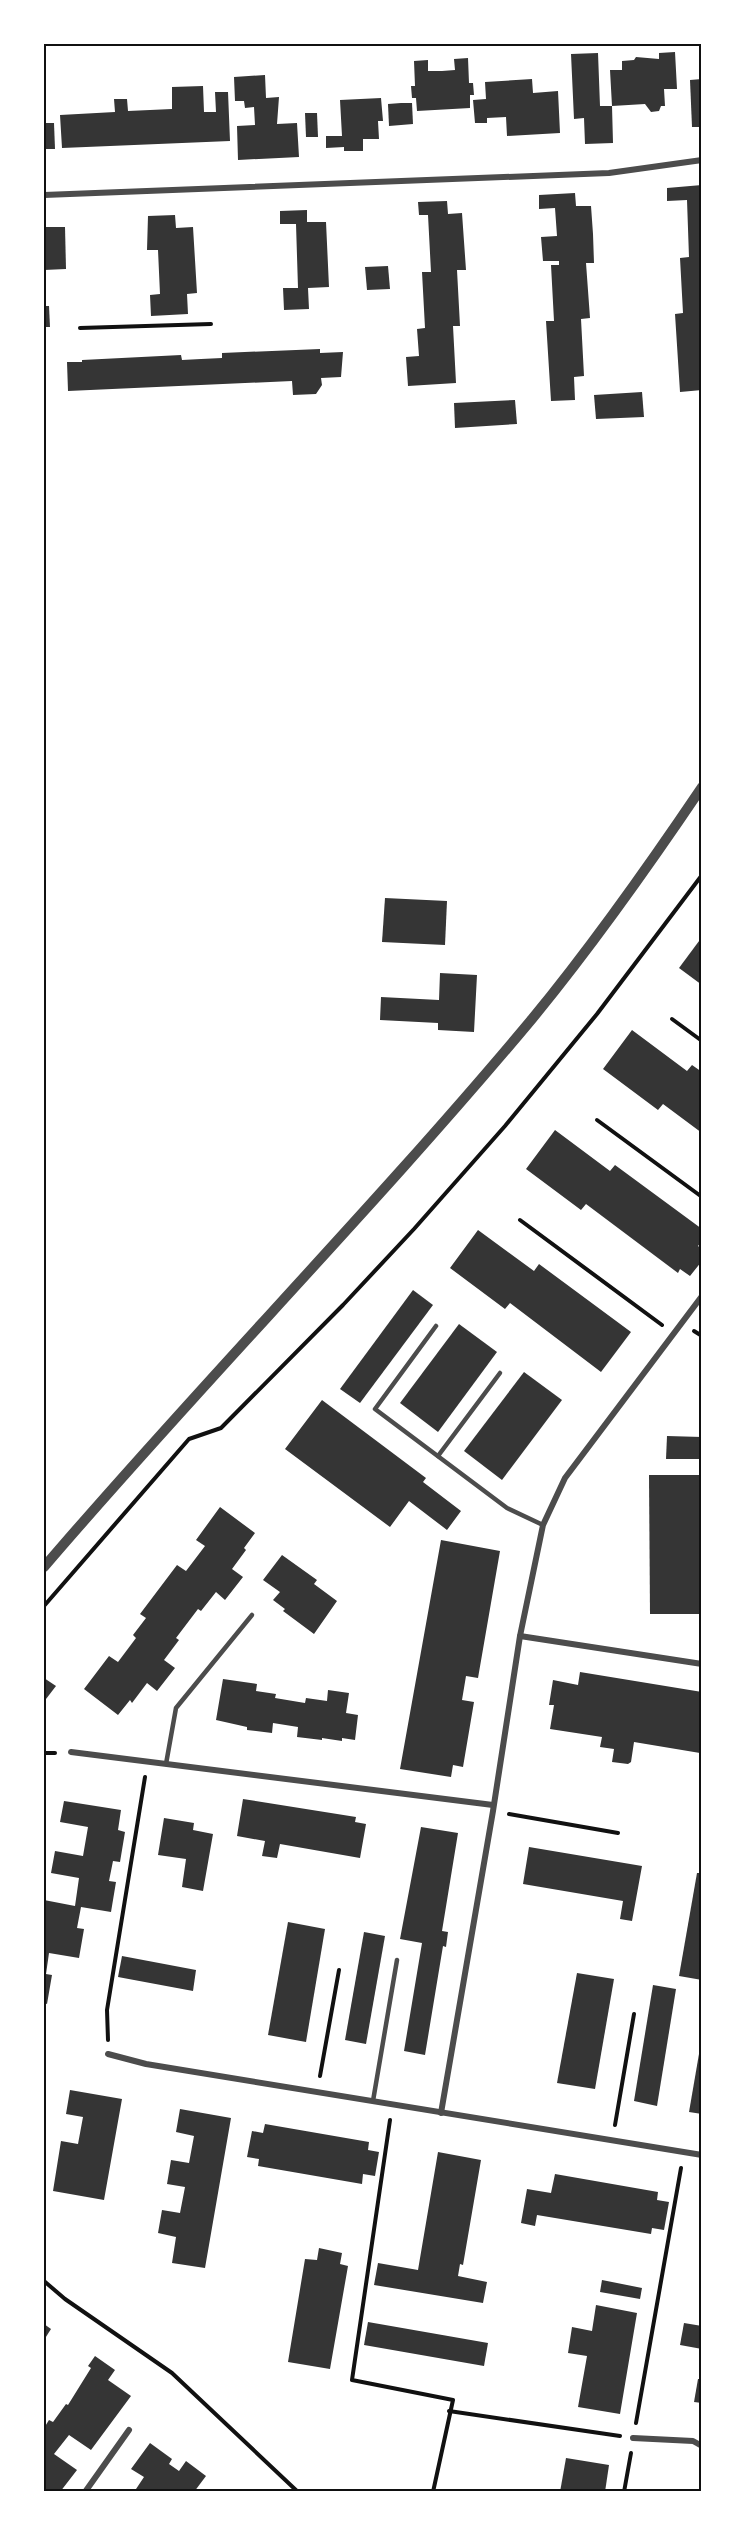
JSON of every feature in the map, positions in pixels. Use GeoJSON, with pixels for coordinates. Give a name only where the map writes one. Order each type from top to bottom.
{"type":"FeatureCollection","features":[{"type":"Feature","properties":{"kind":"street"},"geometry":{"type":"LineString","coordinates":[[44,195],[609,173],[702,160]]}},
{"type":"Feature","properties":{"kind":"street"},"geometry":{"type":"LineString","coordinates":[[44,1567],[532,1018],[652,861],[702,787]]}},
{"type":"Feature","properties":{"kind":"street"},"geometry":{"type":"LineString","coordinates":[[441,2113],[520,1636],[543,1525],[564,1478],[672,1332],[702,1296]]}},
{"type":"Feature","properties":{"kind":"street"},"geometry":{"type":"LineString","coordinates":[[520,1636],[702,1664]]}},
{"type":"Feature","properties":{"kind":"street"},"geometry":{"type":"LineString","coordinates":[[71,1752],[493,1808]]}},
{"type":"Feature","properties":{"kind":"street"},"geometry":{"type":"LineString","coordinates":[[108,2054],[146,2064],[702,2155]]}},
{"type":"Feature","properties":{"kind":"street"},"geometry":{"type":"LineString","coordinates":[[85,2492],[129,2430]]}},
{"type":"Feature","properties":{"kind":"street"},"geometry":{"type":"LineString","coordinates":[[633,2438],[693,2440],[702,2446]]}},
{"type":"Feature","properties":{"kind":"lane"},"geometry":{"type":"LineString","coordinates":[[436,1326],[375,1409],[507,1508],[543,1525]]}},
{"type":"Feature","properties":{"kind":"lane"},"geometry":{"type":"LineString","coordinates":[[438,1456],[500,1373]]}},
{"type":"Feature","properties":{"kind":"lane"},"geometry":{"type":"LineString","coordinates":[[166,1764],[176,1708],[252,1615]]}},
{"type":"Feature","properties":{"kind":"lane"},"geometry":{"type":"LineString","coordinates":[[373,2101],[398,1960]]}},
{"type":"Feature","properties":{"kind":"path"},"geometry":{"type":"LineString","coordinates":[[80,328],[211,324]]}},
{"type":"Feature","properties":{"kind":"path"},"geometry":{"type":"LineString","coordinates":[[44,1606],[189,1439],[221,1428],[343,1305],[414,1229],[506,1126],[597,1014],[702,875]]}},
{"type":"Feature","properties":{"kind":"path"},"geometry":{"type":"LineString","coordinates":[[672,1019],[702,1041]]}},
{"type":"Feature","properties":{"kind":"path"},"geometry":{"type":"LineString","coordinates":[[597,1120],[702,1197]]}},
{"type":"Feature","properties":{"kind":"path"},"geometry":{"type":"LineString","coordinates":[[520,1220],[672,1332]]}},
{"type":"Feature","properties":{"kind":"path"},"geometry":{"type":"LineString","coordinates":[[108,2054],[108,2010],[148,1762]]}},
{"type":"Feature","properties":{"kind":"path"},"geometry":{"type":"LineString","coordinates":[[493,1808],[618,1833]]}},
{"type":"Feature","properties":{"kind":"path"},"geometry":{"type":"LineString","coordinates":[[318,2091],[339,1970]]}},
{"type":"Feature","properties":{"kind":"path"},"geometry":{"type":"LineString","coordinates":[[612,2141],[634,2014]]}},
{"type":"Feature","properties":{"kind":"path"},"geometry":{"type":"LineString","coordinates":[[392,2105],[352,2380],[453,2400],[434,2492]]}},
{"type":"Feature","properties":{"kind":"path"},"geometry":{"type":"LineString","coordinates":[[624,2492],[684,2152]]}},
{"type":"Feature","properties":{"kind":"path"},"geometry":{"type":"LineString","coordinates":[[44,2281],[64,2299],[172,2373],[298,2492]]}},
{"type":"Feature","properties":{"kind":"path"},"geometry":{"type":"LineString","coordinates":[[449,2411],[633,2438]]}},
{"type":"Feature","properties":{"kind":"building"},"geometry":{"type":"Polygon","coordinates":[[[675,52],[677,89],[664,89],[665,106],[661,106],[659,111],[651,112],[645,104],[612,106],[610,70],[622,70],[622,61],[634,60],[636,57],[659,59],[659,53],[675,52]]]}},
{"type":"Feature","properties":{"kind":"building"},"geometry":{"type":"Polygon","coordinates":[[[598,53],[600,106],[612,106],[613,143],[585,144],[584,118],[574,119],[571,54],[598,53]]]}},
{"type":"Feature","properties":{"kind":"building"},"geometry":{"type":"Polygon","coordinates":[[[468,58],[469,83],[473,83],[474,95],[470,95],[470,108],[417,111],[416,98],[412,98],[411,86],[415,86],[414,61],[428,60],[428,71],[442,71],[455,70],[454,59],[468,58]]]}},
{"type":"Feature","properties":{"kind":"building"},"geometry":{"type":"Polygon","coordinates":[[[265,75],[266,98],[279,97],[277,124],[297,123],[299,157],[238,160],[237,126],[255,125],[254,107],[245,108],[244,101],[235,101],[234,77],[265,75]]]}},
{"type":"Feature","properties":{"kind":"building"},"geometry":{"type":"Polygon","coordinates":[[[532,79],[533,93],[558,91],[560,133],[507,136],[506,117],[487,118],[487,123],[475,123],[473,100],[486,99],[485,82],[532,79]]]}},
{"type":"Feature","properties":{"kind":"building"},"geometry":{"type":"Polygon","coordinates":[[[702,79],[702,127],[692,127],[690,80],[702,79]]]}},
{"type":"Feature","properties":{"kind":"building"},"geometry":{"type":"Polygon","coordinates":[[[203,86],[204,112],[216,112],[215,92],[228,92],[230,141],[62,148],[60,115],[115,112],[114,99],[127,99],[128,111],[172,109],[172,87],[203,86]]]}},
{"type":"Feature","properties":{"kind":"building"},"geometry":{"type":"Polygon","coordinates":[[[381,98],[383,121],[378,121],[379,139],[363,139],[363,151],[344,151],[344,147],[326,148],[326,136],[342,136],[340,100],[381,98]]]}},
{"type":"Feature","properties":{"kind":"building"},"geometry":{"type":"Polygon","coordinates":[[[412,103],[413,124],[389,126],[388,104],[412,103]]]}},
{"type":"Feature","properties":{"kind":"building"},"geometry":{"type":"Polygon","coordinates":[[[305,113],[317,113],[318,137],[306,137],[305,113]]]}},
{"type":"Feature","properties":{"kind":"building"},"geometry":{"type":"Polygon","coordinates":[[[44,123],[54,123],[55,149],[44,149],[44,123]]]}},
{"type":"Feature","properties":{"kind":"building"},"geometry":{"type":"Polygon","coordinates":[[[702,185],[702,390],[680,392],[675,314],[683,313],[680,258],[689,257],[687,200],[667,201],[667,188],[702,185]]]}},
{"type":"Feature","properties":{"kind":"building"},"geometry":{"type":"Polygon","coordinates":[[[575,193],[576,206],[591,206],[593,234],[594,263],[586,263],[590,318],[581,319],[584,376],[574,377],[575,400],[551,401],[546,321],[554,321],[551,265],[559,265],[559,261],[543,261],[541,237],[557,236],[555,208],[539,209],[539,195],[575,193]]]}},
{"type":"Feature","properties":{"kind":"building"},"geometry":{"type":"Polygon","coordinates":[[[447,201],[448,214],[462,213],[466,270],[457,270],[460,326],[453,326],[456,383],[408,386],[406,357],[419,356],[417,329],[425,328],[422,272],[431,272],[428,215],[419,215],[418,202],[447,201]]]}},
{"type":"Feature","properties":{"kind":"building"},"geometry":{"type":"Polygon","coordinates":[[[307,210],[307,222],[326,222],[329,287],[308,288],[309,309],[284,310],[283,288],[298,288],[296,224],[280,224],[280,211],[307,210]]]}},
{"type":"Feature","properties":{"kind":"building"},"geometry":{"type":"Polygon","coordinates":[[[175,215],[176,228],[193,227],[197,293],[187,294],[188,314],[151,316],[150,295],[160,294],[158,250],[147,250],[148,216],[175,215]]]}},
{"type":"Feature","properties":{"kind":"building"},"geometry":{"type":"Polygon","coordinates":[[[44,227],[65,227],[66,269],[44,270],[44,227]]]}},
{"type":"Feature","properties":{"kind":"building"},"geometry":{"type":"Polygon","coordinates":[[[388,266],[390,289],[367,290],[365,267],[388,266]]]}},
{"type":"Feature","properties":{"kind":"building"},"geometry":{"type":"Polygon","coordinates":[[[44,306],[49,306],[50,327],[44,327],[44,306]]]}},
{"type":"Feature","properties":{"kind":"building"},"geometry":{"type":"Polygon","coordinates":[[[320,349],[320,353],[343,352],[341,377],[321,378],[322,385],[316,394],[293,395],[292,381],[68,391],[67,362],[181,355],[182,360],[222,358],[222,353],[320,349]]]}},
{"type":"Feature","properties":{"kind":"building"},"geometry":{"type":"Polygon","coordinates":[[[642,392],[644,417],[596,419],[594,395],[642,392]]]}},
{"type":"Feature","properties":{"kind":"building"},"geometry":{"type":"Polygon","coordinates":[[[515,400],[517,424],[455,428],[454,403],[515,400]]]}},
{"type":"Feature","properties":{"kind":"building"},"geometry":{"type":"Polygon","coordinates":[[[385,898],[447,901],[445,945],[382,942],[385,898]]]}},
{"type":"Feature","properties":{"kind":"building"},"geometry":{"type":"Polygon","coordinates":[[[702,937],[702,985],[679,968],[702,937]]]}},
{"type":"Feature","properties":{"kind":"building"},"geometry":{"type":"Polygon","coordinates":[[[440,973],[477,975],[474,1032],[438,1030],[438,1023],[380,1020],[381,997],[439,1000],[440,973]]]}},
{"type":"Feature","properties":{"kind":"building"},"geometry":{"type":"Polygon","coordinates":[[[632,1030],[687,1071],[692,1065],[702,1072],[702,1133],[663,1104],[658,1110],[603,1069],[632,1030]]]}},
{"type":"Feature","properties":{"kind":"building"},"geometry":{"type":"Polygon","coordinates":[[[555,1130],[610,1171],[615,1165],[702,1229],[702,1241],[698,1246],[702,1249],[702,1261],[690,1276],[680,1269],[678,1273],[586,1204],[581,1210],[526,1169],[555,1130]]]}},
{"type":"Feature","properties":{"kind":"building"},"geometry":{"type":"Polygon","coordinates":[[[478,1230],[534,1271],[539,1264],[631,1332],[601,1372],[510,1303],[505,1309],[450,1268],[478,1230]]]}},
{"type":"Feature","properties":{"kind":"building"},"geometry":{"type":"Polygon","coordinates":[[[413,1290],[433,1305],[360,1403],[340,1389],[413,1290]]]}},
{"type":"Feature","properties":{"kind":"building"},"geometry":{"type":"Polygon","coordinates":[[[459,1324],[497,1352],[438,1432],[400,1403],[459,1324]]]}},
{"type":"Feature","properties":{"kind":"building"},"geometry":{"type":"Polygon","coordinates":[[[524,1372],[562,1400],[502,1480],[464,1451],[524,1372]]]}},
{"type":"Feature","properties":{"kind":"building"},"geometry":{"type":"Polygon","coordinates":[[[322,1400],[426,1478],[423,1482],[461,1511],[447,1530],[409,1501],[390,1527],[285,1449],[322,1400]]]}},
{"type":"Feature","properties":{"kind":"building"},"geometry":{"type":"Polygon","coordinates":[[[667,1436],[702,1437],[702,1459],[666,1459],[667,1436]]]}},
{"type":"Feature","properties":{"kind":"building"},"geometry":{"type":"Polygon","coordinates":[[[649,1475],[699,1475],[699,1614],[650,1614],[649,1475]]]}},
{"type":"Feature","properties":{"kind":"building"},"geometry":{"type":"Polygon","coordinates":[[[220,1507],[255,1533],[232,1569],[243,1577],[225,1600],[216,1592],[201,1611],[198,1609],[176,1638],[179,1640],[164,1660],[175,1668],[157,1691],[147,1683],[132,1703],[130,1700],[118,1715],[84,1689],[109,1656],[118,1662],[136,1638],[133,1635],[146,1618],[140,1614],[177,1565],[186,1571],[205,1546],[196,1540],[220,1507]]]}},
{"type":"Feature","properties":{"kind":"building"},"geometry":{"type":"Polygon","coordinates":[[[441,1540],[500,1551],[478,1678],[466,1676],[462,1700],[474,1702],[463,1767],[453,1765],[451,1777],[400,1769],[441,1540]]]}},
{"type":"Feature","properties":{"kind":"building"},"geometry":{"type":"Polygon","coordinates":[[[282,1555],[317,1580],[314,1584],[337,1601],[314,1634],[283,1611],[285,1609],[273,1600],[280,1592],[263,1580],[282,1555]]]}},
{"type":"Feature","properties":{"kind":"building"},"geometry":{"type":"Polygon","coordinates":[[[580,1672],[702,1692],[700,1753],[634,1742],[631,1762],[628,1764],[612,1762],[614,1749],[600,1747],[602,1737],[550,1729],[554,1705],[549,1705],[553,1680],[578,1685],[580,1672]]]}},
{"type":"Feature","properties":{"kind":"building"},"geometry":{"type":"Polygon","coordinates":[[[44,1678],[56,1686],[46,1699],[44,1697],[44,1678]]]}},
{"type":"Feature","properties":{"kind":"building"},"geometry":{"type":"Polygon","coordinates":[[[223,1679],[257,1684],[256,1691],[276,1694],[275,1698],[305,1703],[306,1698],[327,1701],[328,1690],[349,1693],[346,1713],[358,1715],[355,1740],[297,1737],[298,1727],[273,1723],[272,1733],[247,1730],[247,1727],[216,1720],[223,1679]]]}},
{"type":"Feature","properties":{"kind":"building"},"geometry":{"type":"Polygon","coordinates":[[[243,1799],[356,1817],[355,1822],[366,1824],[360,1858],[280,1844],[277,1858],[262,1856],[265,1841],[237,1836],[243,1799]]]}},
{"type":"Feature","properties":{"kind":"building"},"geometry":{"type":"Polygon","coordinates":[[[64,1801],[121,1810],[118,1830],[125,1832],[120,1862],[113,1861],[109,1881],[116,1882],[111,1912],[81,1907],[77,1928],[84,1929],[79,1958],[49,1953],[46,1974],[52,1975],[47,2004],[44,2003],[46,1924],[44,1924],[44,1900],[75,1906],[79,1878],[51,1873],[55,1851],[83,1856],[88,1827],[60,1822],[64,1801]]]}},
{"type":"Feature","properties":{"kind":"building"},"geometry":{"type":"Polygon","coordinates":[[[164,1818],[194,1823],[193,1830],[213,1834],[203,1891],[182,1887],[186,1859],[158,1855],[164,1818]]]}},
{"type":"Feature","properties":{"kind":"building"},"geometry":{"type":"Polygon","coordinates":[[[421,1827],[458,1833],[442,1931],[448,1932],[446,1947],[443,1946],[425,2055],[404,2051],[422,1943],[400,1939],[421,1827]]]}},
{"type":"Feature","properties":{"kind":"building"},"geometry":{"type":"Polygon","coordinates":[[[529,1847],[642,1866],[632,1921],[620,1919],[623,1901],[523,1884],[529,1847]]]}},
{"type":"Feature","properties":{"kind":"building"},"geometry":{"type":"Polygon","coordinates":[[[697,1873],[702,1873],[702,1980],[679,1976],[697,1873]]]}},
{"type":"Feature","properties":{"kind":"building"},"geometry":{"type":"Polygon","coordinates":[[[288,1922],[325,1929],[306,2042],[268,2035],[288,1922]]]}},
{"type":"Feature","properties":{"kind":"building"},"geometry":{"type":"Polygon","coordinates":[[[364,1932],[385,1936],[366,2044],[345,2040],[364,1932]]]}},
{"type":"Feature","properties":{"kind":"building"},"geometry":{"type":"Polygon","coordinates":[[[122,1956],[196,1970],[193,1991],[118,1977],[122,1956]]]}},
{"type":"Feature","properties":{"kind":"building"},"geometry":{"type":"Polygon","coordinates":[[[577,1973],[614,1979],[595,2089],[557,2083],[577,1973]]]}},
{"type":"Feature","properties":{"kind":"building"},"geometry":{"type":"Polygon","coordinates":[[[653,1985],[676,1989],[657,2106],[634,2101],[653,1985]]]}},
{"type":"Feature","properties":{"kind":"building"},"geometry":{"type":"Polygon","coordinates":[[[700,2048],[702,2048],[702,2114],[689,2112],[700,2048]]]}},
{"type":"Feature","properties":{"kind":"building"},"geometry":{"type":"Polygon","coordinates":[[[70,2090],[122,2099],[104,2200],[53,2191],[61,2141],[78,2144],[83,2117],[66,2114],[70,2090]]]}},
{"type":"Feature","properties":{"kind":"building"},"geometry":{"type":"Polygon","coordinates":[[[180,2109],[231,2118],[205,2268],[172,2263],[176,2237],[158,2233],[162,2210],[180,2213],[185,2187],[167,2184],[171,2160],[189,2163],[194,2136],[176,2132],[180,2109]]]}},
{"type":"Feature","properties":{"kind":"building"},"geometry":{"type":"Polygon","coordinates":[[[265,2124],[369,2142],[368,2150],[379,2152],[375,2176],[363,2174],[362,2184],[258,2166],[259,2159],[247,2157],[252,2131],[263,2133],[265,2124]]]}},
{"type":"Feature","properties":{"kind":"building"},"geometry":{"type":"Polygon","coordinates":[[[438,2152],[481,2160],[463,2265],[460,2264],[458,2276],[487,2282],[483,2303],[374,2285],[378,2263],[418,2270],[438,2152]]]}},
{"type":"Feature","properties":{"kind":"building"},"geometry":{"type":"Polygon","coordinates":[[[555,2174],[658,2192],[657,2200],[669,2202],[664,2230],[652,2228],[651,2234],[537,2215],[535,2226],[521,2223],[527,2189],[551,2193],[555,2174]]]}},
{"type":"Feature","properties":{"kind":"building"},"geometry":{"type":"Polygon","coordinates":[[[319,2248],[342,2253],[340,2264],[348,2266],[330,2369],[288,2362],[305,2259],[317,2260],[319,2248]]]}},
{"type":"Feature","properties":{"kind":"building"},"geometry":{"type":"Polygon","coordinates":[[[602,2280],[642,2288],[640,2299],[600,2292],[602,2280]]]}},
{"type":"Feature","properties":{"kind":"building"},"geometry":{"type":"Polygon","coordinates":[[[596,2305],[637,2313],[620,2414],[578,2407],[587,2356],[568,2353],[572,2327],[592,2331],[596,2305]]]}},
{"type":"Feature","properties":{"kind":"building"},"geometry":{"type":"Polygon","coordinates":[[[368,2322],[488,2343],[484,2366],[364,2345],[368,2322]]]}},
{"type":"Feature","properties":{"kind":"building"},"geometry":{"type":"Polygon","coordinates":[[[684,2323],[702,2326],[702,2349],[680,2345],[684,2323]]]}},
{"type":"Feature","properties":{"kind":"building"},"geometry":{"type":"Polygon","coordinates":[[[44,2324],[51,2329],[44,2340],[44,2324]]]}},
{"type":"Feature","properties":{"kind":"building"},"geometry":{"type":"Polygon","coordinates":[[[95,2356],[115,2370],[108,2380],[131,2396],[91,2450],[69,2435],[54,2454],[77,2470],[60,2492],[44,2492],[44,2428],[49,2420],[53,2422],[66,2404],[68,2405],[91,2368],[88,2366],[95,2356]]]}},
{"type":"Feature","properties":{"kind":"building"},"geometry":{"type":"Polygon","coordinates":[[[698,2379],[702,2379],[702,2403],[694,2402],[698,2379]]]}},
{"type":"Feature","properties":{"kind":"building"},"geometry":{"type":"Polygon","coordinates":[[[150,2443],[172,2459],[169,2464],[179,2471],[186,2461],[206,2476],[194,2492],[134,2492],[144,2477],[131,2469],[150,2443]]]}},
{"type":"Feature","properties":{"kind":"building"},"geometry":{"type":"Polygon","coordinates":[[[566,2458],[609,2465],[605,2492],[560,2492],[566,2458]]]}}]}
